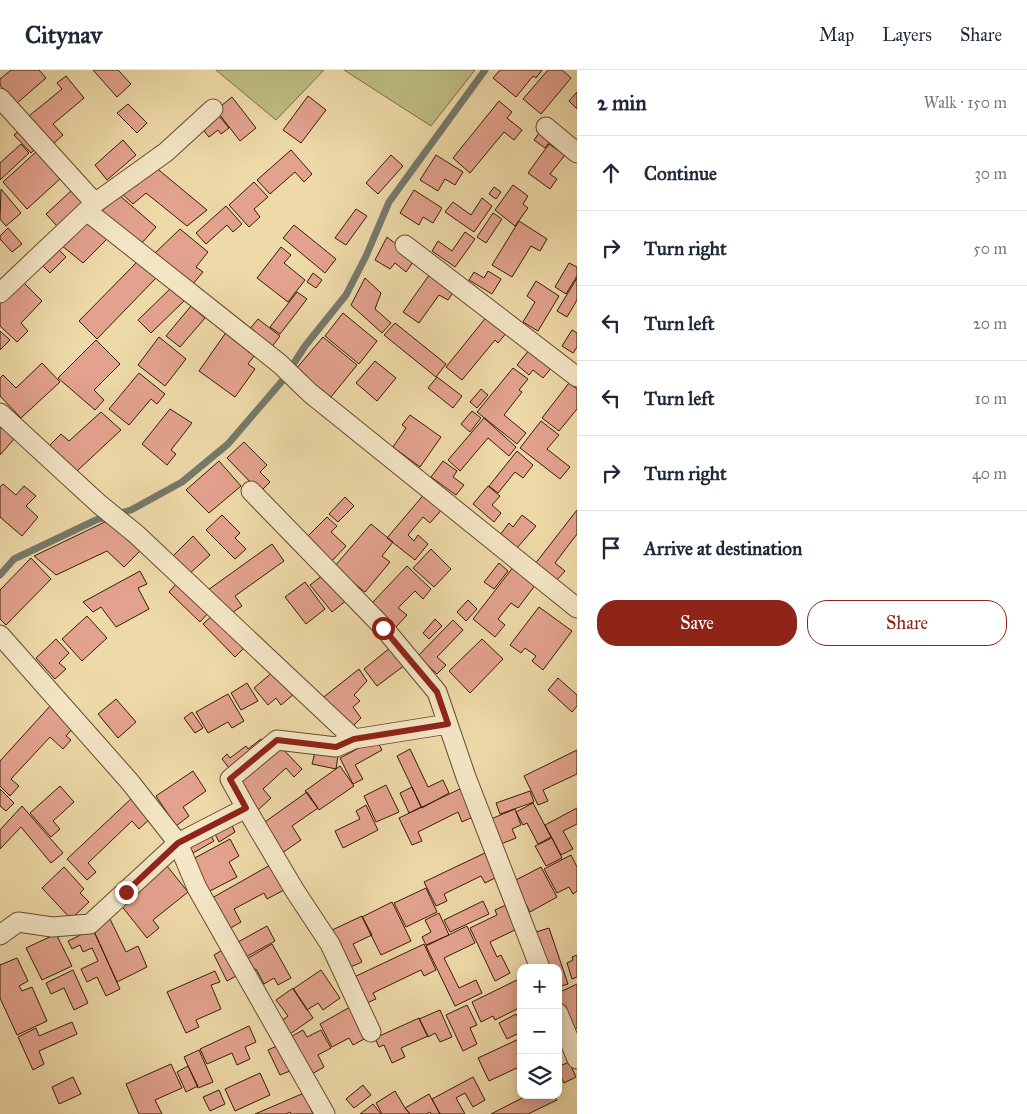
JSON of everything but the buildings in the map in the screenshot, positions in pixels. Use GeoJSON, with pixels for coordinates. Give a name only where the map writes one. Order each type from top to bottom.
{"type":"FeatureCollection","features":[{"type":"Feature","properties":{"kind":"street"},"geometry":{"type":"LineString","coordinates":[[0,98],[92,208],[280,364],[310,393],[577,608]]}},
{"type":"Feature","properties":{"kind":"street"},"geometry":{"type":"LineString","coordinates":[[0,293],[92,208],[166,152],[213,110]]}},
{"type":"Feature","properties":{"kind":"street"},"geometry":{"type":"LineString","coordinates":[[546,127],[577,153]]}},
{"type":"Feature","properties":{"kind":"street"},"geometry":{"type":"LineString","coordinates":[[405,245],[577,377]]}},
{"type":"Feature","properties":{"kind":"street"},"geometry":{"type":"LineString","coordinates":[[0,413],[98,504],[136,534],[354,739]]}},
{"type":"Feature","properties":{"kind":"street"},"geometry":{"type":"LineString","coordinates":[[251,491],[389,635],[437,692],[466,777],[538,964]]}},
{"type":"Feature","properties":{"kind":"street"},"geometry":{"type":"LineString","coordinates":[[0,635],[130,782],[178,843],[197,888],[325,1114]]}},
{"type":"Feature","properties":{"kind":"street"},"geometry":{"type":"LineString","coordinates":[[371,1032],[330,944],[295,891],[230,779],[277,740],[336,747],[354,739],[448,724]]}},
{"type":"Feature","properties":{"kind":"street"},"geometry":{"type":"LineString","coordinates":[[0,935],[18,922],[52,927],[90,924],[178,843],[246,808]]}},
{"type":"Feature","properties":{"kind":"street"},"geometry":{"type":"LineString","coordinates":[[562,1023],[577,1059]]}},
{"type":"Feature","properties":{"kind":"green space"},"geometry":{"type":"Polygon","coordinates":[[[216,70],[324,70],[276,120],[216,70]]]}},
{"type":"Feature","properties":{"kind":"green space"},"geometry":{"type":"Polygon","coordinates":[[[344,70],[475,70],[431,126],[344,70]]]}},
{"type":"Feature","properties":{"kind":"waterway"},"geometry":{"type":"LineString","coordinates":[[0,575],[14,559],[96,520],[131,510],[182,482],[228,444],[283,380],[305,346],[346,295],[366,256],[389,202],[485,70]]}},
{"type":"Feature","properties":{"kind":"route"},"geometry":{"type":"LineString","coordinates":[[126,892],[178,843],[246,808],[230,779],[277,740],[336,747],[354,739],[448,724],[437,692],[383,628]]}}]}
